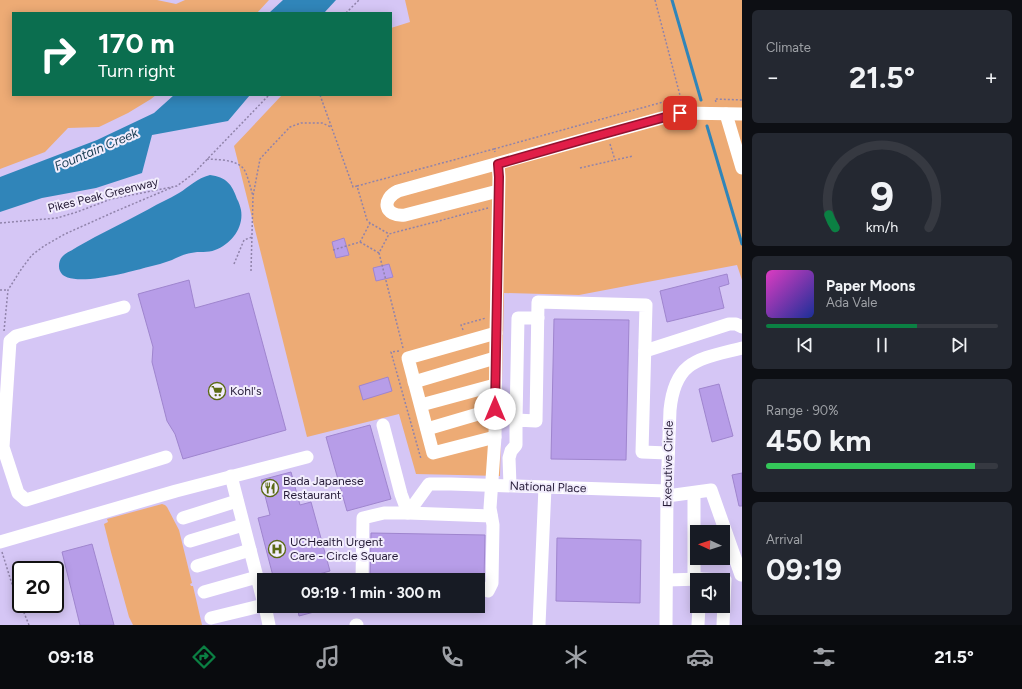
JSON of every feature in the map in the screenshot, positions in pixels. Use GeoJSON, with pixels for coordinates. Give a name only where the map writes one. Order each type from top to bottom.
{"type":"FeatureCollection","features":[{"type":"Feature","properties":{"kind":"street"},"geometry":{"type":"LineString","coordinates":[[498,191],[405,215],[398,216],[390,212],[387,208],[389,198],[392,194],[398,191],[680,113],[742,114]]}},
{"type":"Feature","properties":{"kind":"street"},"geometry":{"type":"LineString","coordinates":[[726,114],[741,159]]}},
{"type":"Feature","properties":{"kind":"street"},"geometry":{"type":"LineString","coordinates":[[488,591],[492,583],[493,525],[490,508],[495,437],[498,164]]}},
{"type":"Feature","properties":{"kind":"street"},"geometry":{"type":"LineString","coordinates":[[516,420],[536,421],[538,302],[646,305],[642,452],[668,453]]}},
{"type":"Feature","properties":{"kind":"street"},"geometry":{"type":"LineString","coordinates":[[124,307],[16,336],[10,341],[2,447],[18,494],[26,500],[166,456]]}},
{"type":"Feature","properties":{"kind":"street"},"geometry":{"type":"LineString","coordinates":[[510,485],[510,458],[511,452],[516,446],[518,318],[538,318]]}},
{"type":"Feature","properties":{"kind":"street"},"geometry":{"type":"LineString","coordinates":[[645,351],[730,324],[736,324],[742,327]]}},
{"type":"Feature","properties":{"kind":"street"},"geometry":{"type":"LineString","coordinates":[[495,437],[433,453],[408,358],[496,333]]}},
{"type":"Feature","properties":{"kind":"street","name":"Executive Circle"},"geometry":{"type":"LineString","coordinates":[[666,625],[667,494],[671,397],[677,380],[687,367],[706,357],[742,348]]}},
{"type":"Feature","properties":{"kind":"street"},"geometry":{"type":"LineString","coordinates":[[414,382],[495,358]]}},
{"type":"Feature","properties":{"kind":"street"},"geometry":{"type":"LineString","coordinates":[[421,405],[495,385]]}},
{"type":"Feature","properties":{"kind":"street"},"geometry":{"type":"LineString","coordinates":[[427,429],[495,409]]}},
{"type":"Feature","properties":{"kind":"street"},"geometry":{"type":"LineString","coordinates":[[383,425],[401,494],[408,513]]}},
{"type":"Feature","properties":{"kind":"street"},"geometry":{"type":"LineString","coordinates":[[0,545],[176,490],[307,457]]}},
{"type":"Feature","properties":{"kind":"street"},"geometry":{"type":"LineString","coordinates":[[204,592],[257,577],[231,476]]}},
{"type":"Feature","properties":{"kind":"street","name":"National Place"},"geometry":{"type":"LineString","coordinates":[[408,513],[429,484],[510,485],[667,494],[694,493],[710,490],[741,574]]}},
{"type":"Feature","properties":{"kind":"street"},"geometry":{"type":"LineString","coordinates":[[539,625],[545,487]]}},
{"type":"Feature","properties":{"kind":"street"},"geometry":{"type":"LineString","coordinates":[[694,493],[699,573]]}},
{"type":"Feature","properties":{"kind":"street"},"geometry":{"type":"LineString","coordinates":[[184,518],[237,501]]}},
{"type":"Feature","properties":{"kind":"street"},"geometry":{"type":"LineString","coordinates":[[362,573],[363,518],[384,513],[491,516]]}},
{"type":"Feature","properties":{"kind":"street"},"geometry":{"type":"LineString","coordinates":[[190,541],[243,525]]}},
{"type":"Feature","properties":{"kind":"street"},"geometry":{"type":"LineString","coordinates":[[197,566],[250,550]]}},
{"type":"Feature","properties":{"kind":"street"},"geometry":{"type":"LineString","coordinates":[[730,578],[741,574]]}},
{"type":"Feature","properties":{"kind":"street"},"geometry":{"type":"LineString","coordinates":[[667,580],[690,580]]}},
{"type":"Feature","properties":{"kind":"street"},"geometry":{"type":"LineString","coordinates":[[211,618],[257,607]]}},
{"type":"Feature","properties":{"kind":"street"},"geometry":{"type":"LineString","coordinates":[[266,613],[270,625]]}},
{"type":"Feature","properties":{"kind":"street"},"geometry":{"type":"LineString","coordinates":[[698,625],[699,613]]}},
{"type":"Feature","properties":{"kind":"street"},"geometry":{"type":"LineString","coordinates":[[723,625],[724,613]]}},
{"type":"Feature","properties":{"kind":"path"},"geometry":{"type":"LineString","coordinates":[[347,12],[359,0]]}},
{"type":"Feature","properties":{"kind":"path"},"geometry":{"type":"LineString","coordinates":[[655,0],[683,105],[680,113]]}},
{"type":"Feature","properties":{"kind":"path","name":"Pikes Peak Greenway"},"geometry":{"type":"LineString","coordinates":[[0,223],[57,218],[111,199],[177,186],[192,174],[267,96]]}},
{"type":"Feature","properties":{"kind":"path"},"geometry":{"type":"LineString","coordinates":[[320,96],[353,187],[681,96]]}},
{"type":"Feature","properties":{"kind":"path"},"geometry":{"type":"LineString","coordinates":[[250,271],[253,196],[260,159],[290,127],[301,123],[322,123],[332,127]]}},
{"type":"Feature","properties":{"kind":"path"},"geometry":{"type":"LineString","coordinates":[[609,139],[615,160]]}},
{"type":"Feature","properties":{"kind":"path"},"geometry":{"type":"LineString","coordinates":[[494,148],[498,164]]}},
{"type":"Feature","properties":{"kind":"path"},"geometry":{"type":"LineString","coordinates":[[580,168],[633,156]]}},
{"type":"Feature","properties":{"kind":"path"},"geometry":{"type":"LineString","coordinates":[[207,159],[234,162],[244,169],[253,196]]}},
{"type":"Feature","properties":{"kind":"path"},"geometry":{"type":"LineString","coordinates":[[10,341],[4,333],[8,290],[32,255],[65,234],[177,186]]}},
{"type":"Feature","properties":{"kind":"path"},"geometry":{"type":"LineString","coordinates":[[357,186],[367,220],[389,234],[498,206]]}},
{"type":"Feature","properties":{"kind":"path"},"geometry":{"type":"LineString","coordinates":[[333,250],[360,242],[370,223]]}},
{"type":"Feature","properties":{"kind":"path"},"geometry":{"type":"LineString","coordinates":[[360,242],[379,253],[389,234]]}},
{"type":"Feature","properties":{"kind":"path"},"geometry":{"type":"LineString","coordinates":[[234,264],[244,240],[252,237]]}},
{"type":"Feature","properties":{"kind":"path"},"geometry":{"type":"LineString","coordinates":[[0,290],[8,290]]}},
{"type":"Feature","properties":{"kind":"path"},"geometry":{"type":"LineString","coordinates":[[0,545],[11,581],[29,625]]}},
{"type":"Feature","properties":{"kind":"shaded area"},"geometry":{"type":"Polygon","coordinates":[[[0,0],[157,0],[176,4],[185,0],[269,0],[258,12],[12,12],[12,96],[155,96],[128,113],[99,127],[68,128],[45,152],[0,169],[0,0]]]}},
{"type":"Feature","properties":{"kind":"shaded area"},"geometry":{"type":"Polygon","coordinates":[[[405,0],[742,0],[742,280],[737,265],[579,295],[504,293],[500,476],[416,474],[399,414],[307,437],[234,146],[281,96],[392,96],[392,28],[410,22],[405,0]]]}},
{"type":"Feature","properties":{"kind":"shaded area"},"geometry":{"type":"Polygon","coordinates":[[[162,504],[167,507],[179,530],[192,583],[190,584],[193,586],[202,625],[133,625],[129,617],[104,524],[108,522],[107,519],[162,504]]]}},
{"type":"Feature","properties":{"kind":"water"},"geometry":{"type":"Polygon","coordinates":[[[283,0],[336,0],[325,12],[270,12],[283,0]]]}},
{"type":"Feature","properties":{"kind":"water","name":"Fountain Creek"},"geometry":{"type":"Polygon","coordinates":[[[173,96],[249,96],[228,121],[152,135],[142,173],[96,188],[42,198],[0,212],[0,177],[97,140],[154,113],[173,96]]]}},
{"type":"Feature","properties":{"kind":"water"},"geometry":{"type":"Polygon","coordinates":[[[210,175],[220,177],[228,182],[235,194],[241,210],[238,229],[226,244],[212,251],[194,252],[160,264],[101,278],[75,279],[65,276],[60,271],[60,260],[67,253],[183,191],[201,178],[210,175]]]}},
{"type":"Feature","properties":{"kind":"building"},"geometry":{"type":"Polygon","coordinates":[[[344,238],[349,255],[336,258],[332,242],[344,238]]]}},
{"type":"Feature","properties":{"kind":"building"},"geometry":{"type":"Polygon","coordinates":[[[389,264],[393,277],[376,281],[373,268],[389,264]]]}},
{"type":"Feature","properties":{"kind":"building"},"geometry":{"type":"Polygon","coordinates":[[[727,274],[729,284],[719,287],[724,308],[667,322],[660,291],[727,274]]]}},
{"type":"Feature","properties":{"kind":"building","name":"Kohl's"},"geometry":{"type":"Polygon","coordinates":[[[189,280],[195,308],[249,293],[286,430],[183,459],[175,434],[167,421],[152,362],[153,347],[138,294],[189,280]]]}},
{"type":"Feature","properties":{"kind":"building"},"geometry":{"type":"Polygon","coordinates":[[[554,319],[629,320],[626,460],[551,459],[554,319]]]}},
{"type":"Feature","properties":{"kind":"building"},"geometry":{"type":"Polygon","coordinates":[[[388,377],[392,391],[363,400],[359,386],[388,377]]]}},
{"type":"Feature","properties":{"kind":"building"},"geometry":{"type":"Polygon","coordinates":[[[719,384],[733,436],[712,442],[699,389],[719,384]]]}},
{"type":"Feature","properties":{"kind":"building"},"geometry":{"type":"Polygon","coordinates":[[[370,425],[391,499],[347,511],[326,437],[370,425]]]}},
{"type":"Feature","properties":{"kind":"building"},"geometry":{"type":"Polygon","coordinates":[[[291,472],[300,505],[311,502],[330,571],[323,573],[272,573],[258,518],[270,515],[261,480],[291,472]]]}},
{"type":"Feature","properties":{"kind":"building"},"geometry":{"type":"Polygon","coordinates":[[[742,473],[742,506],[739,506],[732,475],[742,473]]]}},
{"type":"Feature","properties":{"kind":"building"},"geometry":{"type":"Polygon","coordinates":[[[371,533],[485,535],[484,573],[370,573],[371,533]]]}},
{"type":"Feature","properties":{"kind":"building"},"geometry":{"type":"Polygon","coordinates":[[[557,538],[641,540],[640,603],[556,601],[557,538]]]}},
{"type":"Feature","properties":{"kind":"building"},"geometry":{"type":"Polygon","coordinates":[[[92,544],[114,625],[80,625],[62,552],[92,544]]]}},
{"type":"Feature","properties":{"kind":"building"},"geometry":{"type":"Polygon","coordinates":[[[298,613],[310,613],[299,616],[298,613]]]}},
{"type":"Feature","properties":{"kind":"waterway"},"geometry":{"type":"LineString","coordinates":[[672,0],[701,100]]}},
{"type":"Feature","properties":{"kind":"waterway"},"geometry":{"type":"LineString","coordinates":[[707,126],[742,244]]}},
{"type":"Feature","properties":{"kind":"place","name":"Kohl's"},"geometry":{"type":"Point","coordinates":[217,391]}},
{"type":"Feature","properties":{"kind":"place","name":"Bada Japanese Restaurant"},"geometry":{"type":"Point","coordinates":[270,488]}},
{"type":"Feature","properties":{"kind":"place","name":"UCHealth Urgent Care - Circle Square"},"geometry":{"type":"Point","coordinates":[277,549]}},
{"type":"Feature","properties":{"kind":"route"},"geometry":{"type":"LineString","coordinates":[[495,409],[498,164],[680,113]]}}]}
